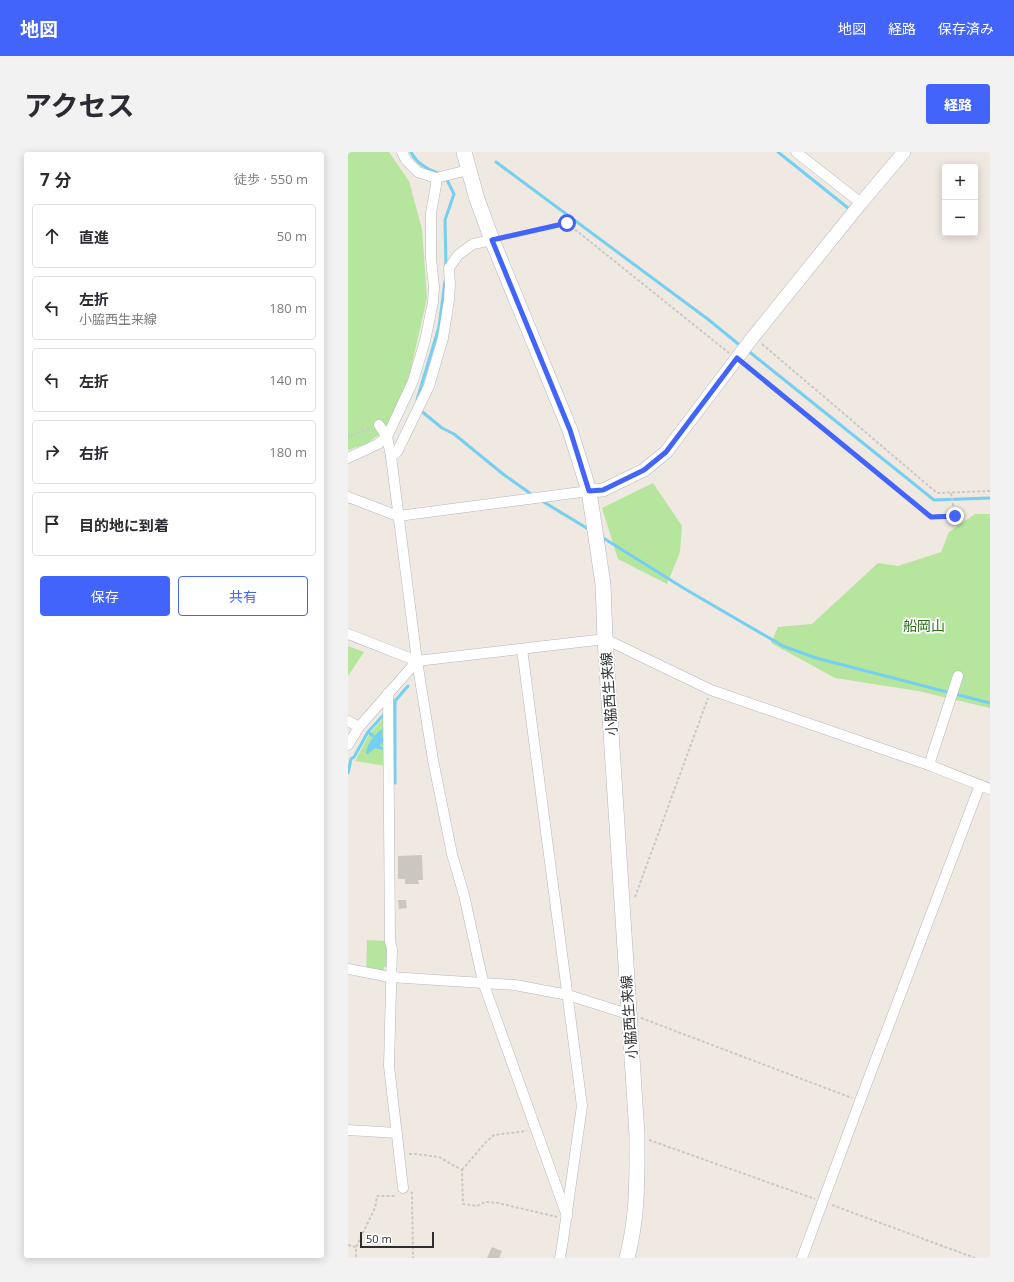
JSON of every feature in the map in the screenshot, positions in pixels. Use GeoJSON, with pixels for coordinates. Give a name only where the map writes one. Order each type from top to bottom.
{"type":"FeatureCollection","features":[{"type":"Feature","properties":{"kind":"main road","name":"小脇西生来線"},"geometry":{"type":"LineString","coordinates":[[464,152],[468,170],[492,240],[570,430],[589,491],[603,584],[628,1014],[637,1135],[637,1192],[635,1218],[627,1258]]}},
{"type":"Feature","properties":{"kind":"street"},"geometry":{"type":"LineString","coordinates":[[402,152],[406,160],[418,172],[436,178],[468,170]]}},
{"type":"Feature","properties":{"kind":"street"},"geometry":{"type":"LineString","coordinates":[[796,152],[860,203]]}},
{"type":"Feature","properties":{"kind":"street"},"geometry":{"type":"LineString","coordinates":[[348,497],[398,516],[603,490],[644,470],[666,452],[734,356],[753,337],[860,203],[904,152]]}},
{"type":"Feature","properties":{"kind":"street"},"geometry":{"type":"LineString","coordinates":[[348,458],[378,444],[387,437],[413,381],[425,341],[433,302],[434,287],[431,259],[432,213],[436,178]]}},
{"type":"Feature","properties":{"kind":"street"},"geometry":{"type":"LineString","coordinates":[[391,456],[397,452],[429,386],[443,338],[449,300],[449,268],[458,255],[473,244],[492,240]]}},
{"type":"Feature","properties":{"kind":"street"},"geometry":{"type":"LineString","coordinates":[[379,425],[387,437],[391,456],[417,661],[433,760],[448,838],[464,895],[483,982],[566,1218]]}},
{"type":"Feature","properties":{"kind":"street"},"geometry":{"type":"LineString","coordinates":[[348,634],[417,661],[605,639],[711,690],[929,765],[990,789]]}},
{"type":"Feature","properties":{"kind":"street"},"geometry":{"type":"LineString","coordinates":[[522,649],[582,1106],[560,1258]]}},
{"type":"Feature","properties":{"kind":"street"},"geometry":{"type":"LineString","coordinates":[[348,745],[358,727],[417,661]]}},
{"type":"Feature","properties":{"kind":"street"},"geometry":{"type":"LineString","coordinates":[[929,765],[958,676]]}},
{"type":"Feature","properties":{"kind":"street"},"geometry":{"type":"LineString","coordinates":[[388,694],[390,941],[392,949],[390,977],[389,1066],[403,1188]]}},
{"type":"Feature","properties":{"kind":"street"},"geometry":{"type":"LineString","coordinates":[[348,721],[358,727]]}},
{"type":"Feature","properties":{"kind":"street"},"geometry":{"type":"LineString","coordinates":[[802,1258],[980,785]]}},
{"type":"Feature","properties":{"kind":"street"},"geometry":{"type":"LineString","coordinates":[[348,969],[390,977],[515,985],[568,995],[628,1014]]}},
{"type":"Feature","properties":{"kind":"street"},"geometry":{"type":"LineString","coordinates":[[348,1130],[397,1133]]}},
{"type":"Feature","properties":{"kind":"path"},"geometry":{"type":"LineString","coordinates":[[492,240],[567,223],[734,356],[931,517],[955,516],[951,493]]}},
{"type":"Feature","properties":{"kind":"path"},"geometry":{"type":"LineString","coordinates":[[753,337],[938,493],[990,491]]}},
{"type":"Feature","properties":{"kind":"path"},"geometry":{"type":"LineString","coordinates":[[348,437],[379,425]]}},
{"type":"Feature","properties":{"kind":"path"},"geometry":{"type":"LineString","coordinates":[[633,901],[711,690]]}},
{"type":"Feature","properties":{"kind":"path"},"geometry":{"type":"LineString","coordinates":[[628,1014],[860,1101]]}},
{"type":"Feature","properties":{"kind":"path"},"geometry":{"type":"LineString","coordinates":[[536,1130],[494,1135],[485,1143],[462,1170],[463,1204],[477,1206],[485,1202],[498,1203],[566,1218]]}},
{"type":"Feature","properties":{"kind":"path"},"geometry":{"type":"LineString","coordinates":[[637,1135],[975,1258]]}},
{"type":"Feature","properties":{"kind":"path"},"geometry":{"type":"LineString","coordinates":[[400,1155],[416,1154],[439,1157],[462,1170]]}},
{"type":"Feature","properties":{"kind":"path"},"geometry":{"type":"LineString","coordinates":[[356,1258],[356,1247],[375,1208],[377,1196],[394,1196],[403,1188],[412,1192],[413,1258]]}},
{"type":"Feature","properties":{"kind":"path"},"geometry":{"type":"LineString","coordinates":[[348,1245],[356,1247]]}},
{"type":"Feature","properties":{"kind":"green space"},"geometry":{"type":"Polygon","coordinates":[[[348,152],[389,152],[409,181],[422,229],[427,298],[399,421],[366,444],[348,450],[348,152]]]}},
{"type":"Feature","properties":{"kind":"green space"},"geometry":{"type":"Polygon","coordinates":[[[653,483],[682,526],[680,552],[667,584],[618,559],[602,508],[653,483]]]}},
{"type":"Feature","properties":{"kind":"green space","name":"船岡山"},"geometry":{"type":"Polygon","coordinates":[[[975,514],[990,514],[990,708],[918,691],[835,678],[771,643],[778,627],[812,624],[878,563],[898,566],[941,552],[949,532],[975,514]]]}},
{"type":"Feature","properties":{"kind":"green space"},"geometry":{"type":"Polygon","coordinates":[[[348,646],[364,652],[348,676],[348,646]]]}},
{"type":"Feature","properties":{"kind":"green space"},"geometry":{"type":"Polygon","coordinates":[[[387,714],[386,766],[355,761],[370,733],[387,714]]]}},
{"type":"Feature","properties":{"kind":"green space"},"geometry":{"type":"Polygon","coordinates":[[[367,940],[390,941],[389,967],[384,967],[384,975],[366,974],[367,940]]]}},
{"type":"Feature","properties":{"kind":"water"},"geometry":{"type":"Polygon","coordinates":[[[383,728],[382,734],[384,742],[380,745],[383,750],[375,748],[366,754],[370,742],[383,728]]]}},
{"type":"Feature","properties":{"kind":"building"},"geometry":{"type":"Polygon","coordinates":[[[422,855],[423,880],[418,880],[419,884],[405,884],[405,879],[398,879],[398,856],[422,855]]]}},
{"type":"Feature","properties":{"kind":"building"},"geometry":{"type":"Polygon","coordinates":[[[398,900],[406,900],[407,908],[399,909],[398,900]]]}},
{"type":"Feature","properties":{"kind":"building"},"geometry":{"type":"Polygon","coordinates":[[[492,1247],[502,1251],[499,1258],[487,1258],[492,1247]]]}},
{"type":"Feature","properties":{"kind":"waterway"},"geometry":{"type":"LineString","coordinates":[[411,152],[416,160],[423,166],[441,174]]}},
{"type":"Feature","properties":{"kind":"waterway"},"geometry":{"type":"LineString","coordinates":[[778,152],[848,208]]}},
{"type":"Feature","properties":{"kind":"waterway"},"geometry":{"type":"LineString","coordinates":[[496,162],[709,320],[742,347]]}},
{"type":"Feature","properties":{"kind":"waterway"},"geometry":{"type":"LineString","coordinates":[[446,178],[454,194],[445,220],[446,268]]}},
{"type":"Feature","properties":{"kind":"waterway"},"geometry":{"type":"LineString","coordinates":[[417,400],[439,327],[445,281]]}},
{"type":"Feature","properties":{"kind":"waterway"},"geometry":{"type":"LineString","coordinates":[[747,350],[934,500],[990,498]]}},
{"type":"Feature","properties":{"kind":"waterway"},"geometry":{"type":"LineString","coordinates":[[420,410],[442,428],[454,434],[503,474],[534,496]]}},
{"type":"Feature","properties":{"kind":"waterway"},"geometry":{"type":"LineString","coordinates":[[542,501],[590,530]]}},
{"type":"Feature","properties":{"kind":"waterway"},"geometry":{"type":"LineString","coordinates":[[600,536],[685,589],[783,646],[816,658],[990,703]]}},
{"type":"Feature","properties":{"kind":"waterway"},"geometry":{"type":"LineString","coordinates":[[395,783],[395,701],[408,686]]}},
{"type":"Feature","properties":{"kind":"waterway"},"geometry":{"type":"LineString","coordinates":[[348,773],[351,759],[354,757],[368,732],[386,712]]}},
{"type":"Feature","properties":{"kind":"waterway"},"geometry":{"type":"LineString","coordinates":[[368,732],[373,736]]}},
{"type":"Feature","properties":{"kind":"route"},"geometry":{"type":"LineString","coordinates":[[567,223],[492,240],[570,430],[589,491],[603,490],[644,470],[666,452],[737,358],[931,517],[955,516]]}}]}
